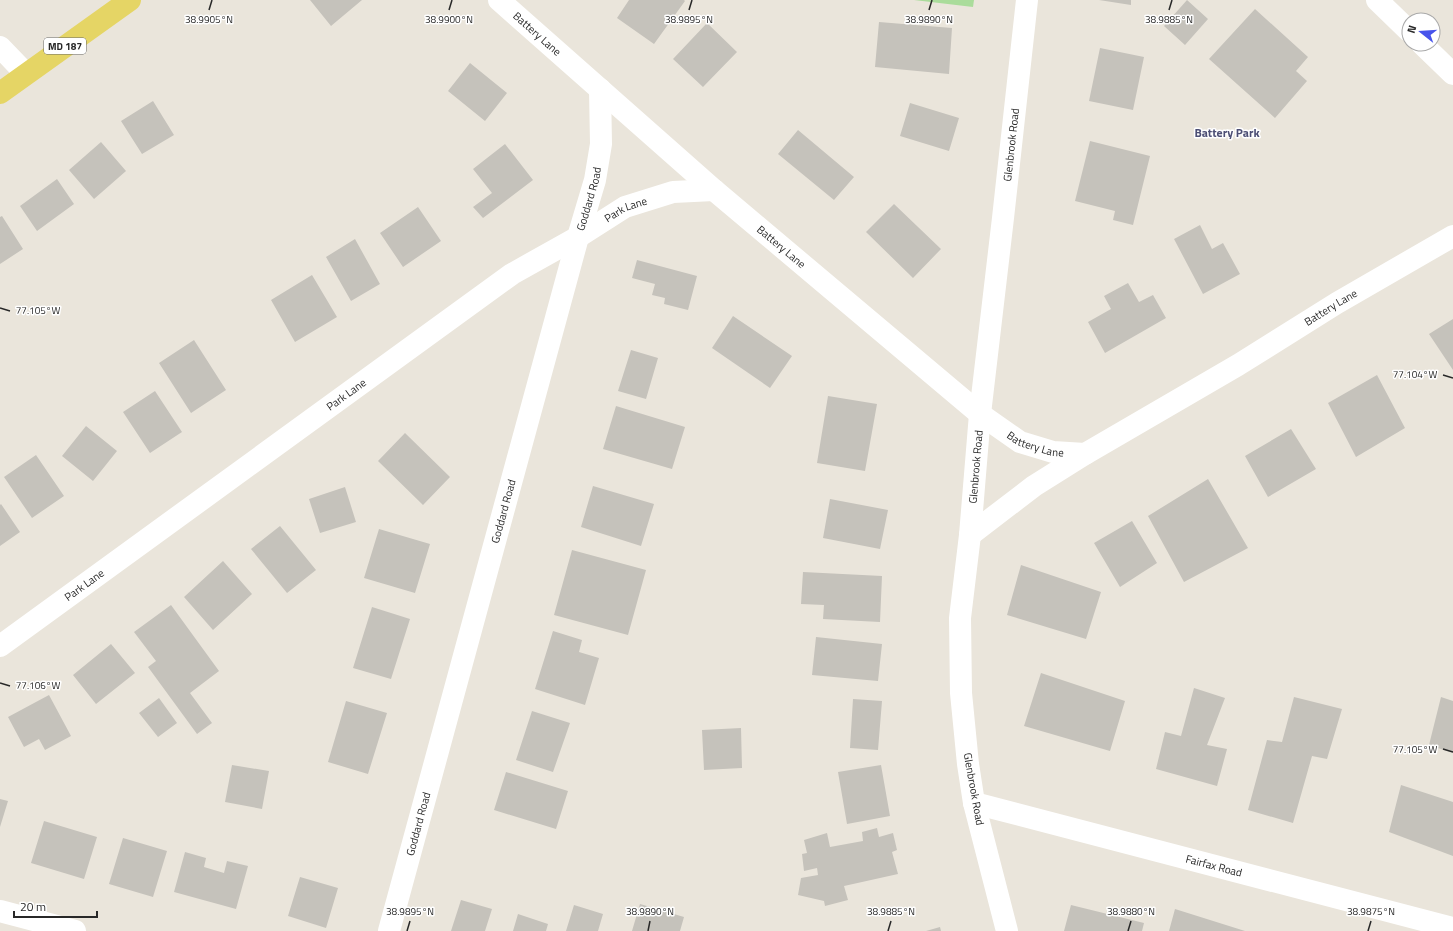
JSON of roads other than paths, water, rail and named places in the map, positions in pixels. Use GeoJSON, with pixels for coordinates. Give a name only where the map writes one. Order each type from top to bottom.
{"type":"FeatureCollection","features":[{"type":"Feature","properties":{"kind":"main road","name":"MD 187"},"geometry":{"type":"LineString","coordinates":[[0,92],[130,0]]}},
{"type":"Feature","properties":{"kind":"street","name":"Battery Lane"},"geometry":{"type":"LineString","coordinates":[[499,0],[714,190],[980,414],[1020,442],[1053,452],[1085,454]]}},
{"type":"Feature","properties":{"kind":"street","name":"Glenbrook Road"},"geometry":{"type":"LineString","coordinates":[[1007,931],[974,803],[968,764],[961,693],[960,618],[970,534],[980,414],[1027,0]]}},
{"type":"Feature","properties":{"kind":"street"},"geometry":{"type":"LineString","coordinates":[[1377,0],[1401,23]]}},
{"type":"Feature","properties":{"kind":"street"},"geometry":{"type":"LineString","coordinates":[[0,47],[26,74]]}},
{"type":"Feature","properties":{"kind":"street"},"geometry":{"type":"LineString","coordinates":[[1430,52],[1453,74]]}},
{"type":"Feature","properties":{"kind":"street","name":"Goddard Road"},"geometry":{"type":"LineString","coordinates":[[389,931],[578,237],[595,180],[601,144],[600,89]]}},
{"type":"Feature","properties":{"kind":"street","name":"Park Lane"},"geometry":{"type":"LineString","coordinates":[[0,646],[512,274],[578,237],[625,208],[673,192],[714,190]]}},
{"type":"Feature","properties":{"kind":"street","name":"Battery Lane"},"geometry":{"type":"LineString","coordinates":[[970,534],[1034,486],[1085,454],[1238,365],[1337,303],[1453,236]]}},
{"type":"Feature","properties":{"kind":"street","name":"Fairfax Road"},"geometry":{"type":"LineString","coordinates":[[974,803],[1453,928]]}},
{"type":"Feature","properties":{"kind":"street"},"geometry":{"type":"LineString","coordinates":[[0,910],[75,931]]}},
{"type":"Feature","properties":{"kind":"district","name":"Battery Park"},"geometry":{"type":"Point","coordinates":[1227,132]}}]}
